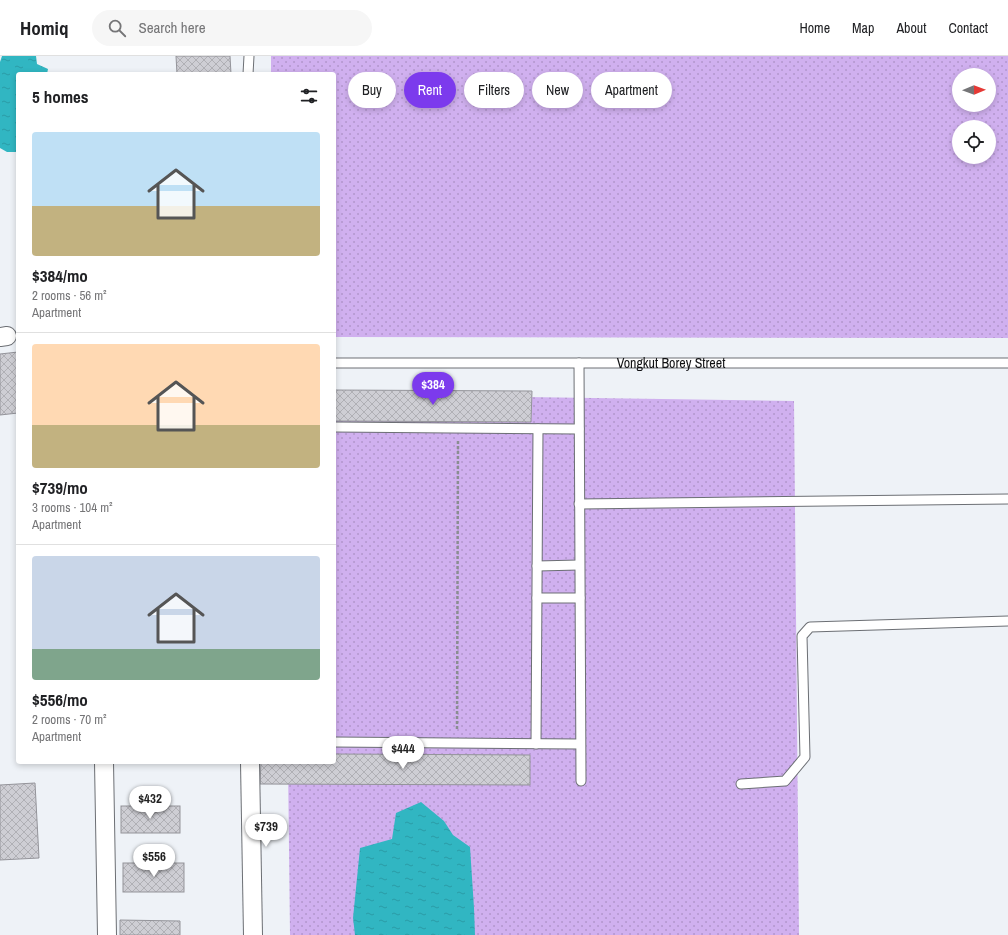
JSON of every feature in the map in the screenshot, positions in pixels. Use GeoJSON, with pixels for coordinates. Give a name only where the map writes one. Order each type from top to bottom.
{"type":"FeatureCollection","features":[{"type":"Feature","properties":{"kind":"street"},"geometry":{"type":"LineString","coordinates":[[104,764],[107,935]]}},
{"type":"Feature","properties":{"kind":"street"},"geometry":{"type":"LineString","coordinates":[[250,764],[253,935]]}},
{"type":"Feature","properties":{"kind":"lane"},"geometry":{"type":"LineString","coordinates":[[248,72],[249,56]]}},
{"type":"Feature","properties":{"kind":"lane","name":"Vongkut Borey Street"},"geometry":{"type":"LineString","coordinates":[[336,363],[1008,363]]}},
{"type":"Feature","properties":{"kind":"lane"},"geometry":{"type":"LineString","coordinates":[[579,363],[580,781]]}},
{"type":"Feature","properties":{"kind":"lane"},"geometry":{"type":"LineString","coordinates":[[336,427],[579,429]]}},
{"type":"Feature","properties":{"kind":"lane"},"geometry":{"type":"LineString","coordinates":[[536,744],[538,429]]}},
{"type":"Feature","properties":{"kind":"lane"},"geometry":{"type":"LineString","coordinates":[[579,504],[1008,499]]}},
{"type":"Feature","properties":{"kind":"lane"},"geometry":{"type":"LineString","coordinates":[[537,566],[580,565]]}},
{"type":"Feature","properties":{"kind":"lane"},"geometry":{"type":"LineString","coordinates":[[537,598],[580,598]]}},
{"type":"Feature","properties":{"kind":"lane"},"geometry":{"type":"LineString","coordinates":[[741,784],[785,781],[805,757],[802,636],[810,627],[1008,621]]}},
{"type":"Feature","properties":{"kind":"lane"},"geometry":{"type":"LineString","coordinates":[[336,742],[580,744]]}},
{"type":"Feature","properties":{"kind":"path"},"geometry":{"type":"LineString","coordinates":[[457,743],[458,428]]}},
{"type":"Feature","properties":{"kind":"shaded area"},"geometry":{"type":"Polygon","coordinates":[[[271,56],[1008,56],[1008,338],[336,337],[336,72],[271,72],[271,56]]]}},
{"type":"Feature","properties":{"kind":"shaded area"},"geometry":{"type":"Polygon","coordinates":[[[336,394],[794,401],[799,935],[290,935],[288,764],[336,764],[336,394]]]}},
{"type":"Feature","properties":{"kind":"water"},"geometry":{"type":"Polygon","coordinates":[[[2,56],[36,56],[37,64],[48,69],[47,72],[16,72],[16,152],[7,152],[0,148],[0,62],[2,56]]]}},
{"type":"Feature","properties":{"kind":"water"},"geometry":{"type":"Polygon","coordinates":[[[421,802],[444,821],[453,835],[470,847],[475,935],[355,935],[353,918],[360,848],[392,839],[396,813],[421,802]]]}},
{"type":"Feature","properties":{"kind":"building"},"geometry":{"type":"Polygon","coordinates":[[[176,56],[230,56],[231,72],[177,72],[176,56]]]}},
{"type":"Feature","properties":{"kind":"building"},"geometry":{"type":"Polygon","coordinates":[[[16,352],[16,413],[0,415],[0,354],[16,352]]]}},
{"type":"Feature","properties":{"kind":"building"},"geometry":{"type":"Polygon","coordinates":[[[336,390],[532,391],[531,422],[336,421],[336,390]]]}},
{"type":"Feature","properties":{"kind":"building"},"geometry":{"type":"Polygon","coordinates":[[[336,754],[530,755],[530,785],[260,784],[261,764],[336,764],[336,754]]]}},
{"type":"Feature","properties":{"kind":"building"},"geometry":{"type":"Polygon","coordinates":[[[35,783],[39,858],[0,860],[0,785],[35,783]]]}},
{"type":"Feature","properties":{"kind":"building"},"geometry":{"type":"Polygon","coordinates":[[[121,806],[180,806],[180,833],[121,833],[121,806]]]}},
{"type":"Feature","properties":{"kind":"building"},"geometry":{"type":"Polygon","coordinates":[[[123,863],[184,863],[184,892],[123,892],[123,863]]]}},
{"type":"Feature","properties":{"kind":"building"},"geometry":{"type":"Polygon","coordinates":[[[120,920],[180,921],[180,935],[120,935],[120,920]]]}}]}
